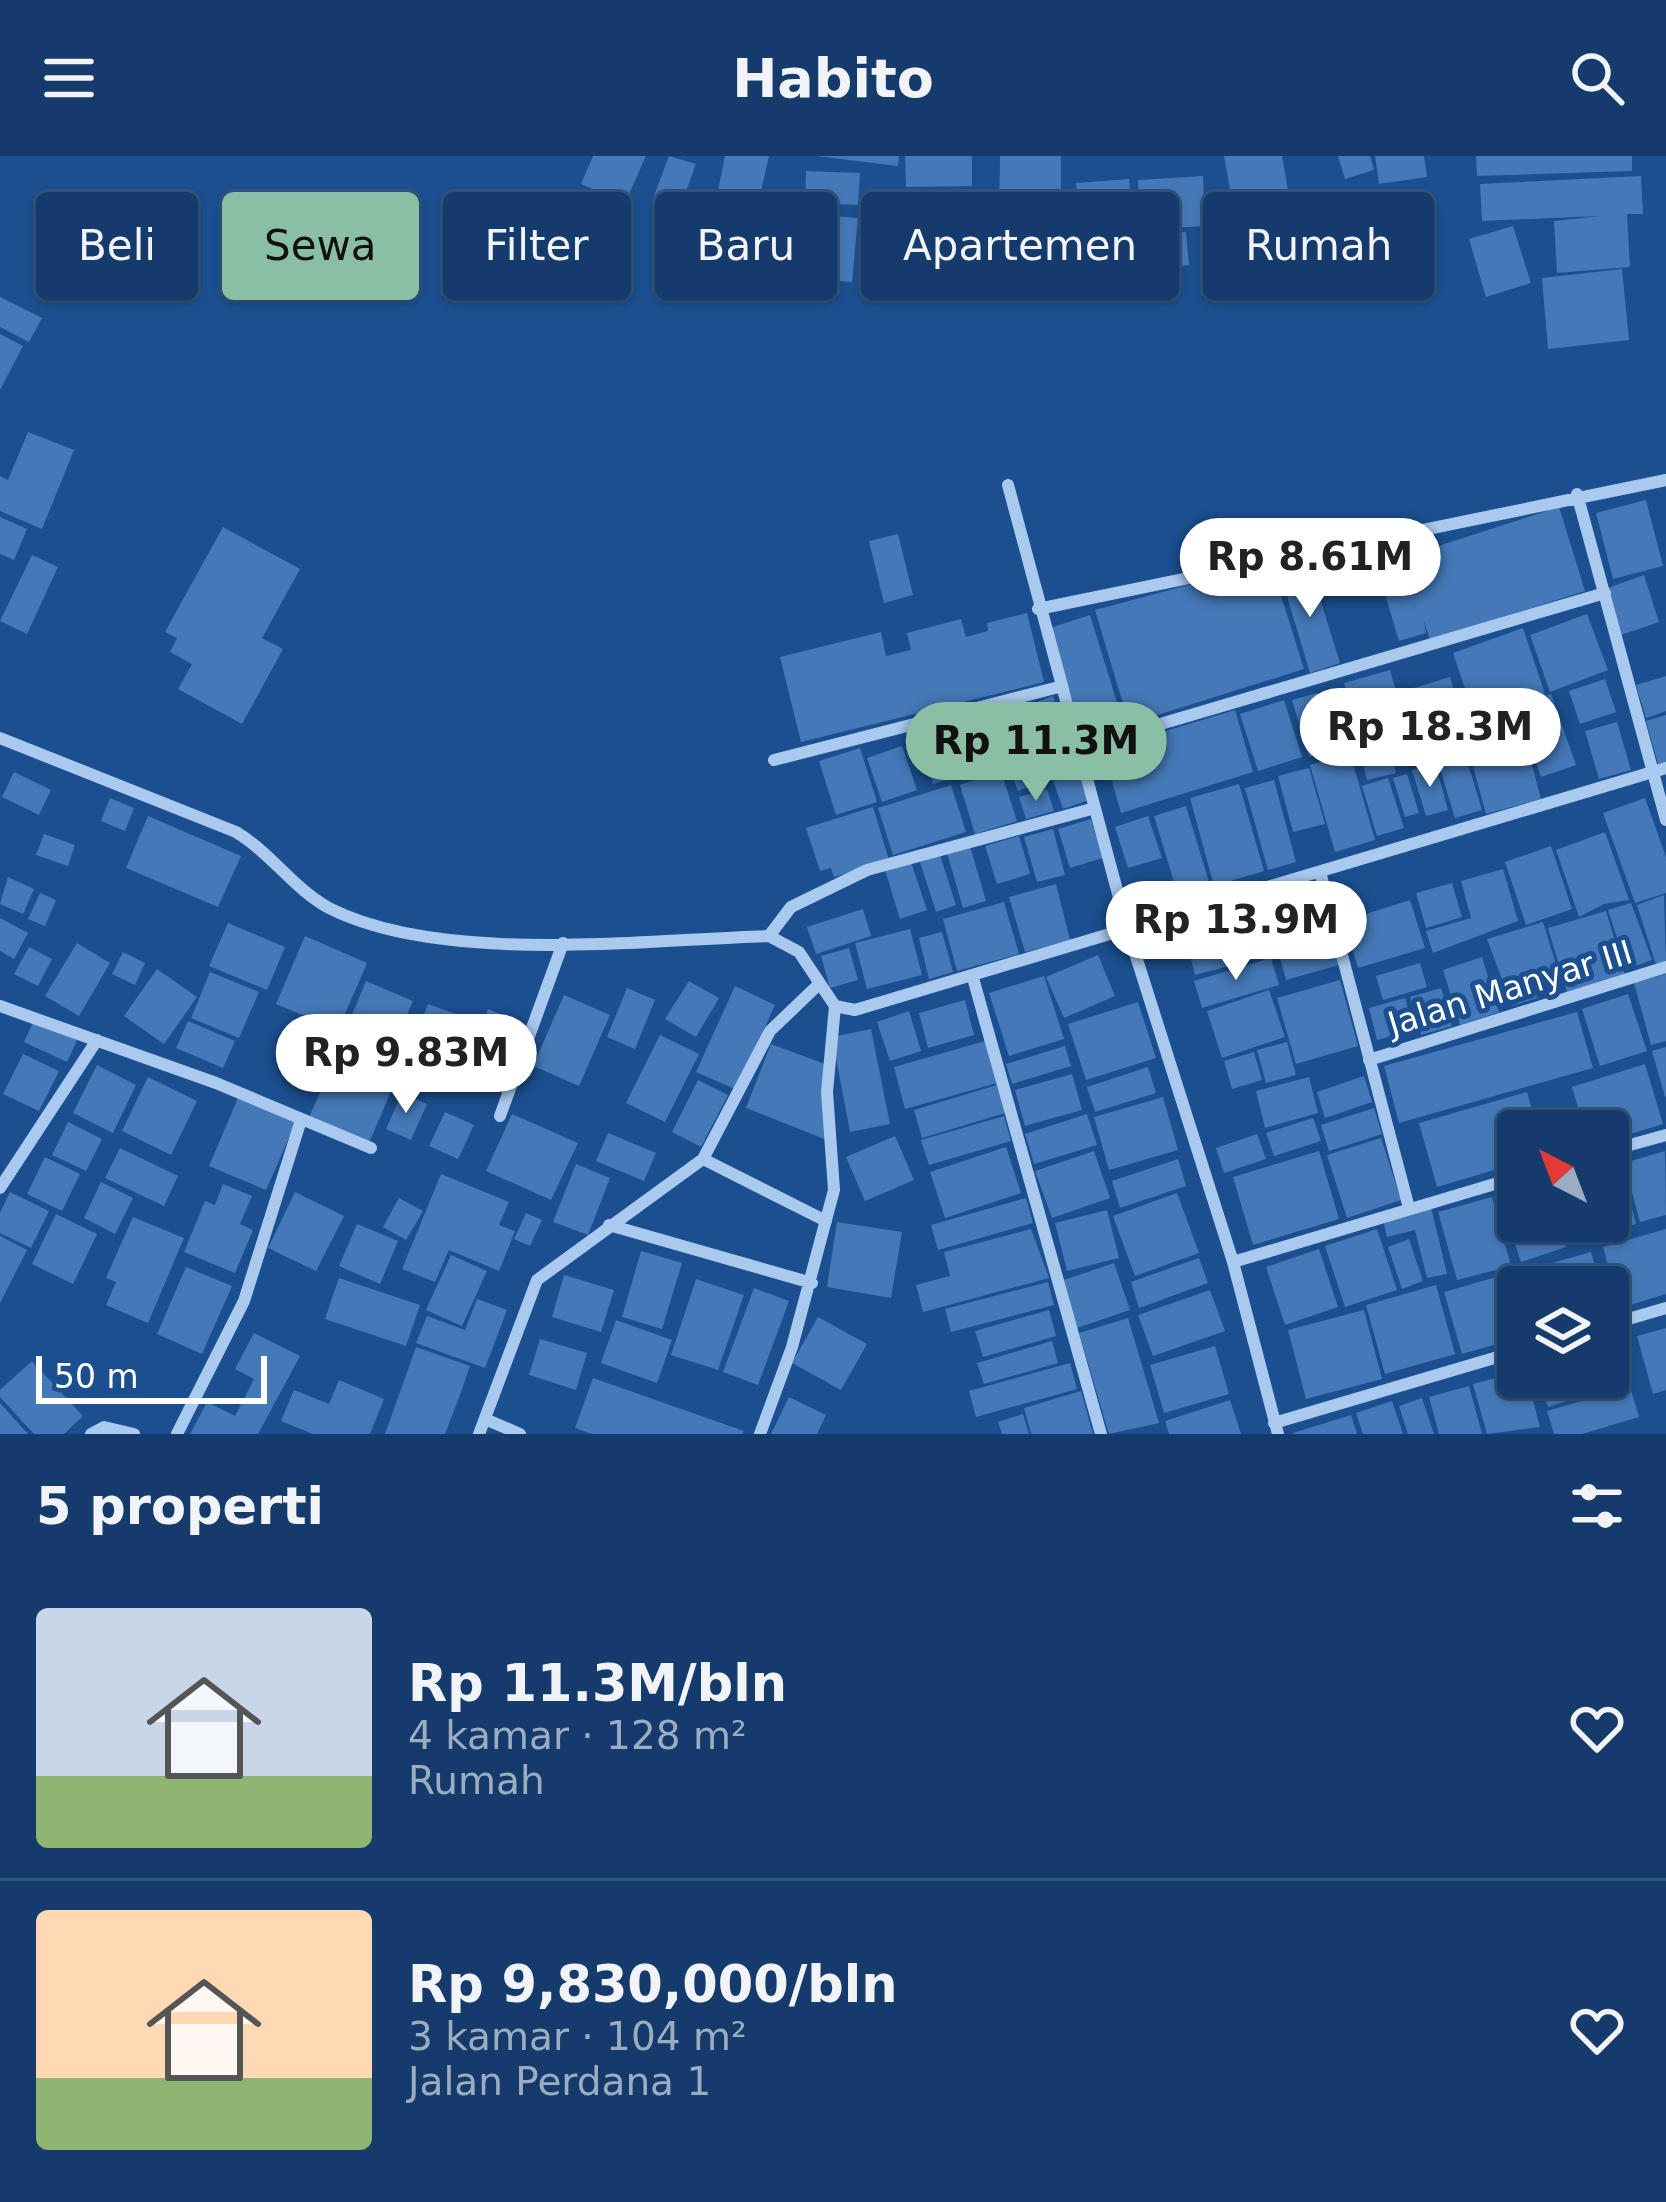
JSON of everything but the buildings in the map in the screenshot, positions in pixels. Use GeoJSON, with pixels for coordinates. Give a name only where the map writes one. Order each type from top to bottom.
{"type":"FeatureCollection","features":[{"type":"Feature","properties":{"kind":"street"},"geometry":{"type":"LineString","coordinates":[[1038,609],[1577,494],[1666,480]]}},
{"type":"Feature","properties":{"kind":"street"},"geometry":{"type":"LineString","coordinates":[[1007,485],[1128,931],[1233,1262],[1276,1429],[1497,1359]]}},
{"type":"Feature","properties":{"kind":"street"},"geometry":{"type":"LineString","coordinates":[[1577,494],[1659,770],[1666,820]]}},
{"type":"Feature","properties":{"kind":"street"},"geometry":{"type":"LineString","coordinates":[[1079,748],[1605,593]]}},
{"type":"Feature","properties":{"kind":"street"},"geometry":{"type":"LineString","coordinates":[[774,760],[1059,687]]}},
{"type":"Feature","properties":{"kind":"street"},"geometry":{"type":"LineString","coordinates":[[0,737],[236,832],[267,851],[324,905],[368,925],[417,936],[563,943],[769,936],[785,940],[799,952],[836,1006],[855,1010],[1659,770]]}},
{"type":"Feature","properties":{"kind":"street"},"geometry":{"type":"LineString","coordinates":[[769,936],[791,907],[867,870],[1095,808]]}},
{"type":"Feature","properties":{"kind":"street"},"geometry":{"type":"LineString","coordinates":[[1320,872],[1409,1208]]}},
{"type":"Feature","properties":{"kind":"street"},"geometry":{"type":"LineString","coordinates":[[500,1116],[563,943]]}},
{"type":"Feature","properties":{"kind":"street","name":"Jalan Manyar III"},"geometry":{"type":"LineString","coordinates":[[1369,1060],[1666,967]]}},
{"type":"Feature","properties":{"kind":"street"},"geometry":{"type":"LineString","coordinates":[[973,977],[1101,1434]]}},
{"type":"Feature","properties":{"kind":"street"},"geometry":{"type":"LineString","coordinates":[[479,1434],[538,1280],[704,1159],[770,1031],[818,985]]}},
{"type":"Feature","properties":{"kind":"street"},"geometry":{"type":"LineString","coordinates":[[0,1006],[371,1148]]}},
{"type":"Feature","properties":{"kind":"street"},"geometry":{"type":"LineString","coordinates":[[760,1434],[812,1283],[826,1221],[835,1167],[827,1092],[836,1006]]}},
{"type":"Feature","properties":{"kind":"street"},"geometry":{"type":"LineString","coordinates":[[0,1188],[97,1040]]}},
{"type":"Feature","properties":{"kind":"street"},"geometry":{"type":"LineString","coordinates":[[177,1434],[244,1301],[301,1120]]}},
{"type":"Feature","properties":{"kind":"street"},"geometry":{"type":"LineString","coordinates":[[1629,1145],[1666,1135]]}},
{"type":"Feature","properties":{"kind":"street"},"geometry":{"type":"LineString","coordinates":[[704,1159],[826,1221]]}},
{"type":"Feature","properties":{"kind":"street"},"geometry":{"type":"LineString","coordinates":[[1233,1262],[1497,1183]]}},
{"type":"Feature","properties":{"kind":"street"},"geometry":{"type":"LineString","coordinates":[[609,1226],[812,1283]]}},
{"type":"Feature","properties":{"kind":"street"},"geometry":{"type":"LineString","coordinates":[[1629,1319],[1666,1308]]}},
{"type":"Feature","properties":{"kind":"street"},"geometry":{"type":"LineString","coordinates":[[485,1419],[520,1434]]}},
{"type":"Feature","properties":{"kind":"street"},"geometry":{"type":"LineString","coordinates":[[91,1434],[104,1427],[134,1434]]}}]}
